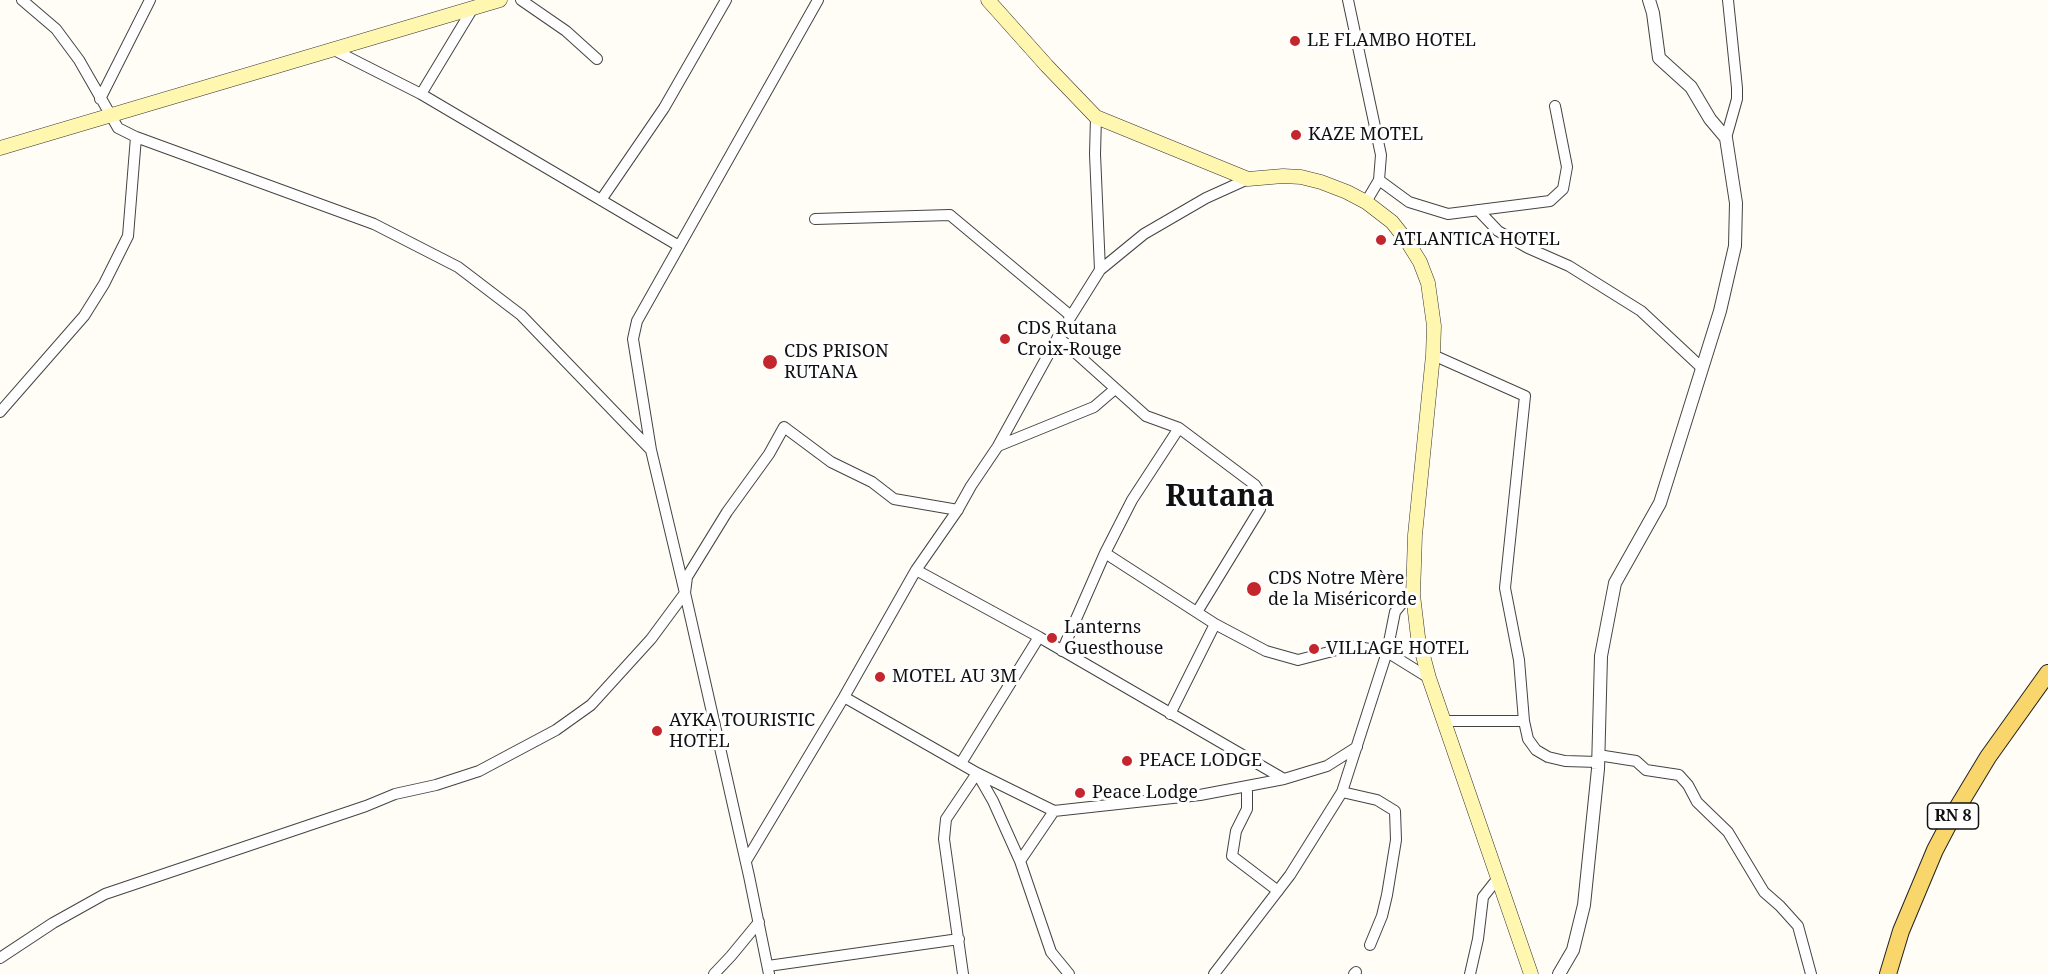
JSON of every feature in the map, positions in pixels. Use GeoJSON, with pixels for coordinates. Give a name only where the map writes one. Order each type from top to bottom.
{"type":"FeatureCollection","features":[{"type":"Feature","properties":{"kind":"main road"},"geometry":{"type":"LineString","coordinates":[[0,148],[500,0]]}},
{"type":"Feature","properties":{"kind":"main road"},"geometry":{"type":"LineString","coordinates":[[988,0],[1096,117],[1248,179],[1301,177],[1321,182],[1366,201],[1392,222],[1420,262],[1432,302],[1434,355],[1416,535],[1413,595],[1418,637],[1429,678],[1531,974]]}},
{"type":"Feature","properties":{"kind":"main road","name":"RN 8"},"geometry":{"type":"LineString","coordinates":[[1888,974],[1909,911],[1935,850],[1956,810],[1988,757],[2048,673]]}},
{"type":"Feature","properties":{"kind":"street"},"geometry":{"type":"LineString","coordinates":[[22,0],[56,28],[79,60],[118,128],[136,137],[374,224],[458,267],[521,315],[651,450]]}},
{"type":"Feature","properties":{"kind":"street"},"geometry":{"type":"LineString","coordinates":[[100,99],[150,0]]}},
{"type":"Feature","properties":{"kind":"street"},"geometry":{"type":"LineString","coordinates":[[521,0],[566,31],[597,59]]}},
{"type":"Feature","properties":{"kind":"street"},"geometry":{"type":"LineString","coordinates":[[600,200],[664,108],[726,0]]}},
{"type":"Feature","properties":{"kind":"street"},"geometry":{"type":"LineString","coordinates":[[818,0],[637,321],[633,339],[651,450],[686,593],[768,970],[959,939]]}},
{"type":"Feature","properties":{"kind":"street"},"geometry":{"type":"LineString","coordinates":[[1348,0],[1381,155],[1378,180],[1366,201]]}},
{"type":"Feature","properties":{"kind":"street"},"geometry":{"type":"LineString","coordinates":[[1649,0],[1659,58],[1691,87],[1710,119],[1726,138]]}},
{"type":"Feature","properties":{"kind":"street"},"geometry":{"type":"LineString","coordinates":[[1559,974],[1573,950],[1584,905],[1598,758],[1601,656],[1615,583],[1660,503],[1720,311],[1734,246],[1736,203],[1726,138],[1737,99],[1737,88],[1728,0]]}},
{"type":"Feature","properties":{"kind":"street"},"geometry":{"type":"LineString","coordinates":[[421,94],[473,8]]}},
{"type":"Feature","properties":{"kind":"street"},"geometry":{"type":"LineString","coordinates":[[334,50],[421,94],[679,246]]}},
{"type":"Feature","properties":{"kind":"street"},"geometry":{"type":"LineString","coordinates":[[1378,180],[1409,202],[1448,214],[1551,201],[1563,189],[1567,167],[1555,106]]}},
{"type":"Feature","properties":{"kind":"street"},"geometry":{"type":"LineString","coordinates":[[1096,117],[1095,154],[1100,270]]}},
{"type":"Feature","properties":{"kind":"street"},"geometry":{"type":"LineString","coordinates":[[0,412],[84,316],[104,284],[128,236],[136,137]]}},
{"type":"Feature","properties":{"kind":"street"},"geometry":{"type":"LineString","coordinates":[[746,861],[844,697],[916,570],[958,510],[970,486],[998,446],[1058,337],[1100,270],[1144,234],[1206,198],[1248,179]]}},
{"type":"Feature","properties":{"kind":"street"},"geometry":{"type":"LineString","coordinates":[[1478,210],[1498,231],[1528,248],[1569,266],[1641,311],[1702,369]]}},
{"type":"Feature","properties":{"kind":"street"},"geometry":{"type":"LineString","coordinates":[[814,219],[950,215],[1071,316]]}},
{"type":"Feature","properties":{"kind":"street"},"geometry":{"type":"LineString","coordinates":[[1058,337],[1146,416],[1179,428],[1255,485],[1262,496],[1260,509],[1197,612]]}},
{"type":"Feature","properties":{"kind":"street"},"geometry":{"type":"LineString","coordinates":[[1434,355],[1525,396],[1505,588],[1519,660],[1524,721],[1528,739],[1536,750],[1548,757],[1564,761],[1598,758],[1636,761],[1646,771],[1679,775],[1688,785],[1697,802],[1728,832],[1764,892],[1798,926],[1812,974]]}},
{"type":"Feature","properties":{"kind":"street"},"geometry":{"type":"LineString","coordinates":[[998,446],[1094,407],[1115,389]]}},
{"type":"Feature","properties":{"kind":"street"},"geometry":{"type":"LineString","coordinates":[[0,958],[53,923],[105,894],[366,806],[395,794],[436,785],[479,771],[556,730],[591,705],[651,639],[686,593],[687,578],[727,512],[769,454],[784,427],[831,462],[872,482],[894,499],[958,510]]}},
{"type":"Feature","properties":{"kind":"street"},"geometry":{"type":"LineString","coordinates":[[1062,651],[1105,553],[1132,500],[1179,428]]}},
{"type":"Feature","properties":{"kind":"street"},"geometry":{"type":"LineString","coordinates":[[1105,553],[1215,624],[1266,651],[1298,660],[1352,646],[1387,652],[1429,678]]}},
{"type":"Feature","properties":{"kind":"street"},"geometry":{"type":"LineString","coordinates":[[916,570],[1039,637],[1284,779]]}},
{"type":"Feature","properties":{"kind":"street"},"geometry":{"type":"LineString","coordinates":[[1214,974],[1290,875],[1342,792],[1387,652],[1395,612],[1413,595]]}},
{"type":"Feature","properties":{"kind":"street"},"geometry":{"type":"LineString","coordinates":[[1170,714],[1215,624]]}},
{"type":"Feature","properties":{"kind":"street"},"geometry":{"type":"LineString","coordinates":[[961,763],[1039,637]]}},
{"type":"Feature","properties":{"kind":"street"},"geometry":{"type":"LineString","coordinates":[[844,697],[977,773],[1054,811],[1200,795],[1284,779],[1328,766],[1357,747]]}},
{"type":"Feature","properties":{"kind":"street"},"geometry":{"type":"LineString","coordinates":[[1444,722],[1524,721]]}},
{"type":"Feature","properties":{"kind":"street"},"geometry":{"type":"LineString","coordinates":[[977,773],[993,801],[1020,861],[1051,952],[1069,974]]}},
{"type":"Feature","properties":{"kind":"street"},"geometry":{"type":"LineString","coordinates":[[963,974],[944,839],[946,819],[977,773]]}},
{"type":"Feature","properties":{"kind":"street"},"geometry":{"type":"LineString","coordinates":[[1247,786],[1247,809],[1236,831],[1232,856],[1278,891]]}},
{"type":"Feature","properties":{"kind":"street"},"geometry":{"type":"LineString","coordinates":[[1342,792],[1377,800],[1395,812],[1396,840],[1387,895],[1382,916],[1370,945]]}},
{"type":"Feature","properties":{"kind":"street"},"geometry":{"type":"LineString","coordinates":[[1020,861],[1054,811]]}},
{"type":"Feature","properties":{"kind":"street"},"geometry":{"type":"LineString","coordinates":[[1470,974],[1478,939],[1483,897],[1498,878]]}},
{"type":"Feature","properties":{"kind":"street"},"geometry":{"type":"LineString","coordinates":[[714,974],[759,922]]}},
{"type":"Feature","properties":{"kind":"place","name":"LE FLAMBO HOTEL"},"geometry":{"type":"Point","coordinates":[1295,41]}},
{"type":"Feature","properties":{"kind":"place","name":"KAZE MOTEL"},"geometry":{"type":"Point","coordinates":[1296,135]}},
{"type":"Feature","properties":{"kind":"place","name":"ATLANTICA HOTEL"},"geometry":{"type":"Point","coordinates":[1381,240]}},
{"type":"Feature","properties":{"kind":"place","name":"CDS Rutana Croix-Rouge"},"geometry":{"type":"Point","coordinates":[1005,339]}},
{"type":"Feature","properties":{"kind":"place","name":"CDS PRISON RUTANA"},"geometry":{"type":"Point","coordinates":[770,362]}},
{"type":"Feature","properties":{"kind":"place","name":"CDS Notre Mère de la Miséricorde"},"geometry":{"type":"Point","coordinates":[1254,589]}},
{"type":"Feature","properties":{"kind":"place","name":"Lanterns Guesthouse"},"geometry":{"type":"Point","coordinates":[1052,638]}},
{"type":"Feature","properties":{"kind":"place","name":"VILLAGE HOTEL"},"geometry":{"type":"Point","coordinates":[1314,649]}},
{"type":"Feature","properties":{"kind":"place","name":"MOTEL AU 3M"},"geometry":{"type":"Point","coordinates":[880,677]}},
{"type":"Feature","properties":{"kind":"place","name":"AYKA TOURISTIC HOTEL"},"geometry":{"type":"Point","coordinates":[657,731]}},
{"type":"Feature","properties":{"kind":"place","name":"PEACE LODGE"},"geometry":{"type":"Point","coordinates":[1127,761]}},
{"type":"Feature","properties":{"kind":"place","name":"Peace Lodge"},"geometry":{"type":"Point","coordinates":[1080,793]}},
{"type":"Feature","properties":{"kind":"district","name":"Rutana"},"geometry":{"type":"Point","coordinates":[1220,497]}}]}
